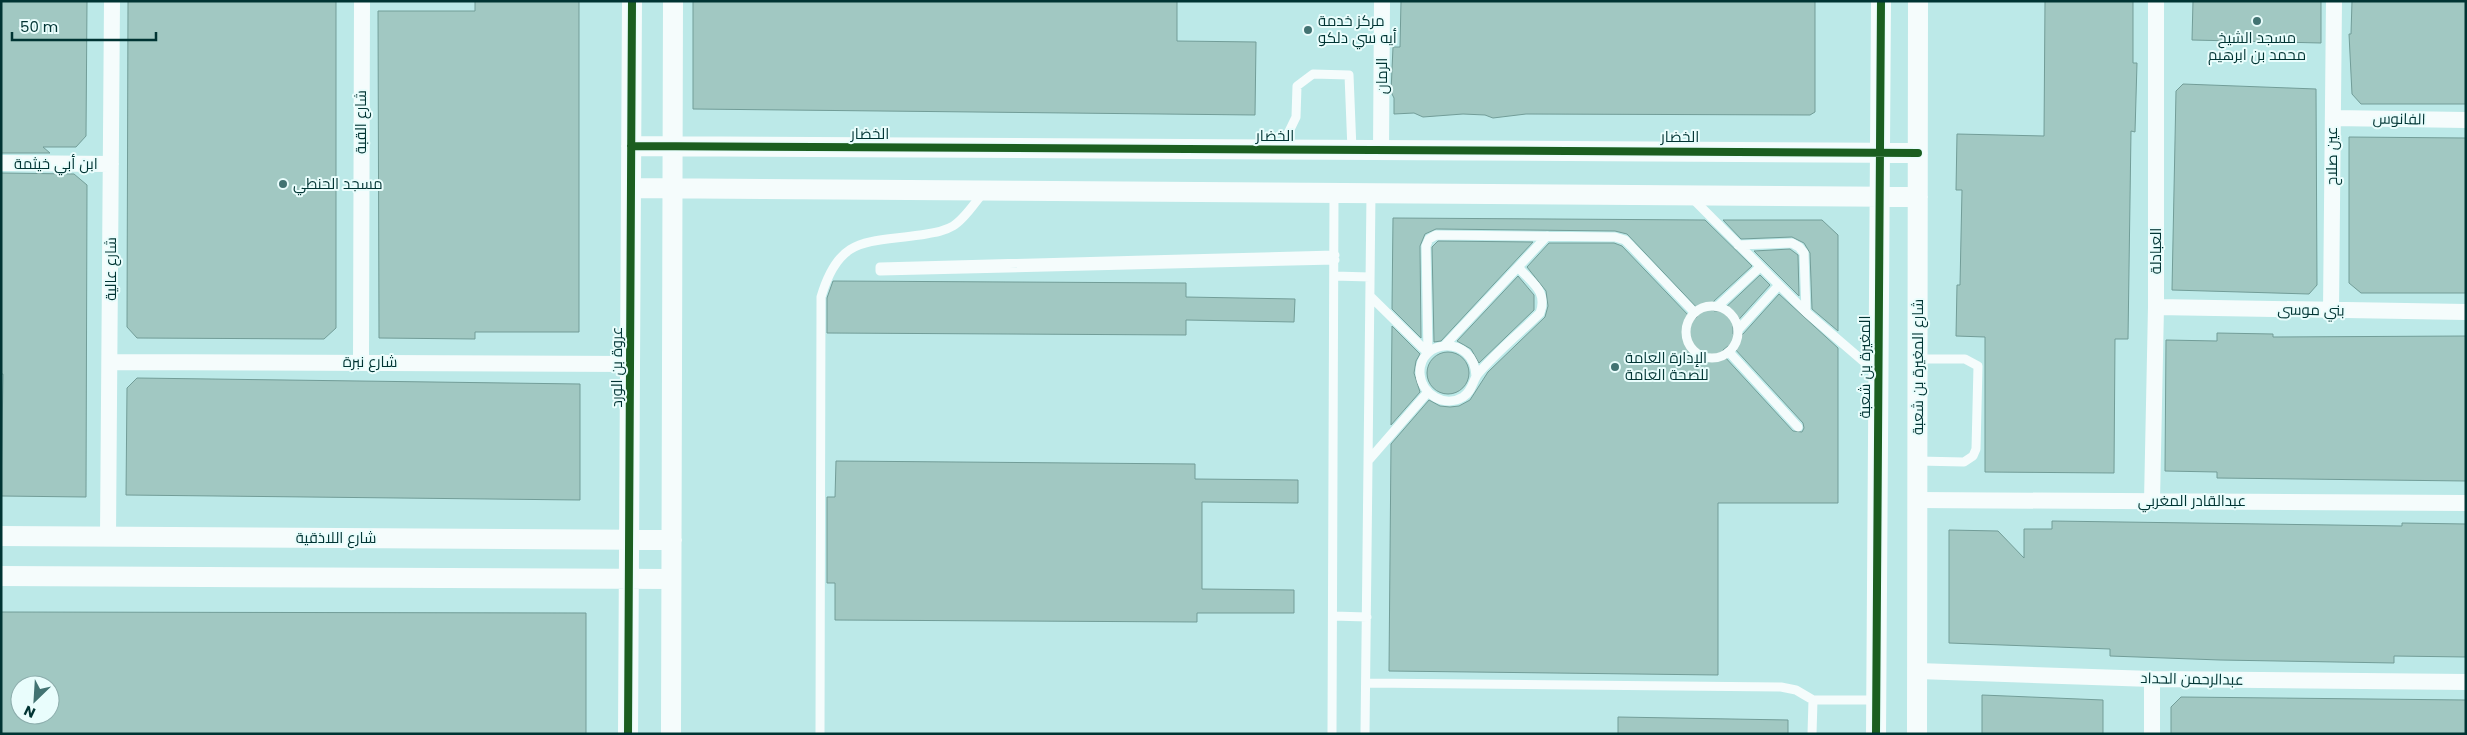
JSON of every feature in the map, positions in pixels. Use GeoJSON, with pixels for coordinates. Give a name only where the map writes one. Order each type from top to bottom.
{"type":"FeatureCollection","features":[{"type":"Feature","properties":{"kind":"street","name":"شارع عالية"},"geometry":{"type":"LineString","coordinates":[[108,536],[111,362],[112,1]]}},
{"type":"Feature","properties":{"kind":"street","name":"شارع القبة"},"geometry":{"type":"LineString","coordinates":[[361,362],[362,1]]}},
{"type":"Feature","properties":{"kind":"street","name":"عروة بن الورد"},"geometry":{"type":"LineString","coordinates":[[628,734],[632,1]]}},
{"type":"Feature","properties":{"kind":"street"},"geometry":{"type":"LineString","coordinates":[[671,734],[673,1]]}},
{"type":"Feature","properties":{"kind":"street","name":"الرمان"},"geometry":{"type":"LineString","coordinates":[[1382,1],[1382,150]]}},
{"type":"Feature","properties":{"kind":"street","name":"المغيرة بن شعبة"},"geometry":{"type":"LineString","coordinates":[[1876,734],[1881,1]]}},
{"type":"Feature","properties":{"kind":"street","name":"شارع المغيرة بن شعبة"},"geometry":{"type":"LineString","coordinates":[[1918,1],[1918,734]]}},
{"type":"Feature","properties":{"kind":"street","name":"العبادلة"},"geometry":{"type":"LineString","coordinates":[[2152,501],[2156,307],[2156,1]]}},
{"type":"Feature","properties":{"kind":"street","name":"عين صلاح"},"geometry":{"type":"LineString","coordinates":[[2331,310],[2334,1]]}},
{"type":"Feature","properties":{"kind":"street","name":"الفانوس"},"geometry":{"type":"LineString","coordinates":[[2333,118],[2466,120]]}},
{"type":"Feature","properties":{"kind":"street","name":"الخضار"},"geometry":{"type":"LineString","coordinates":[[632,146],[1918,152]]}},
{"type":"Feature","properties":{"kind":"street","name":"ابن أبي خيثمة"},"geometry":{"type":"LineString","coordinates":[[1,163],[111,164]]}},
{"type":"Feature","properties":{"kind":"street"},"geometry":{"type":"LineString","coordinates":[[632,188],[1918,196]]}},
{"type":"Feature","properties":{"kind":"street","name":"بني موسى"},"geometry":{"type":"LineString","coordinates":[[2156,307],[2466,312]]}},
{"type":"Feature","properties":{"kind":"street","name":"شارع نبرة"},"geometry":{"type":"LineString","coordinates":[[111,362],[630,364]]}},
{"type":"Feature","properties":{"kind":"street","name":"عبدالقادر المغربي"},"geometry":{"type":"LineString","coordinates":[[1918,500],[2466,503]]}},
{"type":"Feature","properties":{"kind":"street","name":"شارع اللاذقية"},"geometry":{"type":"LineString","coordinates":[[1,536],[672,540]]}},
{"type":"Feature","properties":{"kind":"street"},"geometry":{"type":"LineString","coordinates":[[1,576],[671,579]]}},
{"type":"Feature","properties":{"kind":"street","name":"عبدالرحمن الحداد"},"geometry":{"type":"LineString","coordinates":[[1918,671],[2152,679],[2466,682]]}},
{"type":"Feature","properties":{"kind":"street"},"geometry":{"type":"LineString","coordinates":[[2152,679],[2152,734]]}},
{"type":"Feature","properties":{"kind":"lane"},"geometry":{"type":"LineString","coordinates":[[1280,150],[1296,117],[1297,86],[1313,74],[1349,75],[1352,150]]}},
{"type":"Feature","properties":{"kind":"lane"},"geometry":{"type":"LineString","coordinates":[[820,734],[821,297],[828,275],[840,257],[856,244],[937,233],[954,225],[985,191]]}},
{"type":"Feature","properties":{"kind":"lane"},"geometry":{"type":"LineString","coordinates":[[1332,734],[1334,193]]}},
{"type":"Feature","properties":{"kind":"lane"},"geometry":{"type":"LineString","coordinates":[[1366,734],[1371,193]]}},
{"type":"Feature","properties":{"kind":"lane"},"geometry":{"type":"LineString","coordinates":[[1689,195],[1806,312],[1879,375]]}},
{"type":"Feature","properties":{"kind":"lane"},"geometry":{"type":"LineString","coordinates":[[1445,345],[1461,348],[1473,360],[1476,376],[1474,385],[1461,398],[1444,400],[1428,392],[1420,376],[1421,367],[1428,353],[1426,246],[1429,239],[1436,235],[1615,237],[1625,240],[1694,312]]}},
{"type":"Feature","properties":{"kind":"lane"},"geometry":{"type":"LineString","coordinates":[[1428,353],[1445,345],[1548,236]]}},
{"type":"Feature","properties":{"kind":"lane"},"geometry":{"type":"LineString","coordinates":[[1738,245],[1792,243],[1800,247],[1804,253],[1806,312]]}},
{"type":"Feature","properties":{"kind":"lane"},"geometry":{"type":"LineString","coordinates":[[1335,257],[880,271],[880,267],[1335,257]]}},
{"type":"Feature","properties":{"kind":"lane"},"geometry":{"type":"LineString","coordinates":[[1476,376],[1540,313],[1544,302],[1542,294],[1518,267]]}},
{"type":"Feature","properties":{"kind":"lane"},"geometry":{"type":"LineString","coordinates":[[1718,306],[1732,315],[1738,330],[1738,338],[1729,352],[1722,357],[1706,358],[1692,350],[1687,343],[1686,326],[1694,312],[1701,308],[1718,306],[1760,267]]}},
{"type":"Feature","properties":{"kind":"lane"},"geometry":{"type":"LineString","coordinates":[[1334,276],[1370,277]]}},
{"type":"Feature","properties":{"kind":"lane"},"geometry":{"type":"LineString","coordinates":[[1738,330],[1779,285]]}},
{"type":"Feature","properties":{"kind":"lane"},"geometry":{"type":"LineString","coordinates":[[1370,296],[1428,353]]}},
{"type":"Feature","properties":{"kind":"lane"},"geometry":{"type":"LineString","coordinates":[[1729,352],[1798,427]]}},
{"type":"Feature","properties":{"kind":"lane"},"geometry":{"type":"LineString","coordinates":[[1918,359],[1965,358],[1978,366],[1976,449],[1973,456],[1964,462],[1918,460]]}},
{"type":"Feature","properties":{"kind":"lane"},"geometry":{"type":"LineString","coordinates":[[1368,461],[1428,392]]}},
{"type":"Feature","properties":{"kind":"lane"},"geometry":{"type":"LineString","coordinates":[[1333,616],[1367,617]]}},
{"type":"Feature","properties":{"kind":"lane"},"geometry":{"type":"LineString","coordinates":[[1366,683],[1781,687],[1796,690],[1813,700],[1877,700]]}},
{"type":"Feature","properties":{"kind":"lane"},"geometry":{"type":"LineString","coordinates":[[1812,734],[1813,700]]}},
{"type":"Feature","properties":{"kind":"building"},"geometry":{"type":"Polygon","coordinates":[[[1,1],[87,1],[86,136],[76,147],[43,147],[50,153],[1,153],[1,1]]]}},
{"type":"Feature","properties":{"kind":"building"},"geometry":{"type":"Polygon","coordinates":[[[128,1],[336,1],[336,328],[324,339],[137,338],[127,327],[128,1]]]}},
{"type":"Feature","properties":{"kind":"building"},"geometry":{"type":"Polygon","coordinates":[[[475,1],[579,1],[579,332],[475,332],[475,339],[379,338],[378,11],[475,11],[475,1]]]}},
{"type":"Feature","properties":{"kind":"building"},"geometry":{"type":"Polygon","coordinates":[[[693,1],[1177,1],[1177,41],[1256,42],[1255,115],[693,109],[693,1]]]}},
{"type":"Feature","properties":{"kind":"building"},"geometry":{"type":"Polygon","coordinates":[[[1401,1],[1815,1],[1815,112],[1810,115],[1526,114],[1493,118],[1485,115],[1463,114],[1423,117],[1414,113],[1394,114],[1394,98],[1391,92],[1393,47],[1400,47],[1401,1]]]}},
{"type":"Feature","properties":{"kind":"building"},"geometry":{"type":"Polygon","coordinates":[[[2045,1],[2133,1],[2133,63],[2137,63],[2135,132],[2131,131],[2128,339],[2115,339],[2114,473],[1985,472],[1985,337],[1956,336],[1957,285],[1960,285],[1962,190],[1956,190],[1957,134],[2044,136],[2045,1]]]}},
{"type":"Feature","properties":{"kind":"building","name":"مسجد الشيخ محمد بن ابرهيم"},"geometry":{"type":"Polygon","coordinates":[[[2193,1],[2321,1],[2321,43],[2192,40],[2193,1]]]}},
{"type":"Feature","properties":{"kind":"building"},"geometry":{"type":"Polygon","coordinates":[[[2352,1],[2466,1],[2466,104],[2361,104],[2352,94],[2349,34],[2351,34],[2352,1]]]}},
{"type":"Feature","properties":{"kind":"building"},"geometry":{"type":"Polygon","coordinates":[[[2183,84],[2316,89],[2317,285],[2309,294],[2172,290],[2176,91],[2183,84]]]}},
{"type":"Feature","properties":{"kind":"building"},"geometry":{"type":"Polygon","coordinates":[[[2349,137],[2466,138],[2466,293],[2361,293],[2349,283],[2349,137]]]}},
{"type":"Feature","properties":{"kind":"building"},"geometry":{"type":"Polygon","coordinates":[[[1,173],[74,174],[87,185],[86,497],[1,496],[3,374],[1,374],[1,173]]]}},
{"type":"Feature","properties":{"kind":"building","name":"الإدارة العامة للصحة العامة"},"geometry":{"type":"Polygon","coordinates":[[[1393,218],[1705,220],[1752,266],[1714,301],[1712,307],[1714,311],[1722,311],[1760,275],[1770,285],[1733,326],[1733,334],[1737,336],[1743,334],[1779,294],[1838,348],[1838,503],[1718,503],[1718,675],[1389,671],[1391,444],[1429,400],[1440,406],[1450,407],[1459,406],[1470,400],[1488,372],[1545,317],[1548,306],[1546,291],[1527,267],[1549,243],[1614,243],[1622,246],[1690,317],[1696,318],[1700,311],[1627,234],[1615,231],[1436,229],[1425,234],[1420,246],[1421,338],[1392,309],[1393,218]],[[1728,346],[1723,350],[1724,356],[1793,431],[1802,432],[1804,428],[1803,423],[1734,348],[1728,346]]]}},
{"type":"Feature","properties":{"kind":"building"},"geometry":{"type":"Polygon","coordinates":[[[1723,220],[1822,220],[1838,235],[1838,331],[1812,309],[1810,253],[1804,243],[1792,237],[1741,239],[1723,220]]]}},
{"type":"Feature","properties":{"kind":"building"},"geometry":{"type":"Polygon","coordinates":[[[1438,241],[1533,242],[1441,341],[1434,342],[1432,247],[1438,241]]]}},
{"type":"Feature","properties":{"kind":"building"},"geometry":{"type":"Polygon","coordinates":[[[1790,249],[1798,255],[1799,296],[1754,251],[1790,249]]]}},
{"type":"Feature","properties":{"kind":"building"},"geometry":{"type":"Polygon","coordinates":[[[1518,276],[1534,295],[1534,310],[1479,363],[1471,349],[1457,341],[1518,276]]]}},
{"type":"Feature","properties":{"kind":"building"},"geometry":{"type":"Polygon","coordinates":[[[833,281],[1186,283],[1186,297],[1295,299],[1294,322],[1186,320],[1186,335],[827,333],[827,298],[833,281]]]}},
{"type":"Feature","properties":{"kind":"building"},"geometry":{"type":"Polygon","coordinates":[[[1392,326],[1420,354],[1416,361],[1414,373],[1420,392],[1391,425],[1392,326]]]}},
{"type":"Feature","properties":{"kind":"building"},"geometry":{"type":"Polygon","coordinates":[[[2217,333],[2273,334],[2273,337],[2466,336],[2466,481],[2217,478],[2217,472],[2165,471],[2166,340],[2217,341],[2217,333]]]}},
{"type":"Feature","properties":{"kind":"building"},"geometry":{"type":"Polygon","coordinates":[[[1452,352],[1460,355],[1466,361],[1469,373],[1466,385],[1460,391],[1444,394],[1436,391],[1430,385],[1427,369],[1430,361],[1436,355],[1452,352]]]}},
{"type":"Feature","properties":{"kind":"building"},"geometry":{"type":"Polygon","coordinates":[[[137,378],[580,384],[580,500],[126,495],[127,388],[137,378]]]}},
{"type":"Feature","properties":{"kind":"building"},"geometry":{"type":"Polygon","coordinates":[[[836,461],[1195,464],[1195,479],[1298,480],[1298,503],[1202,502],[1202,589],[1294,590],[1294,613],[1197,613],[1197,622],[835,620],[835,583],[827,583],[827,497],[835,497],[836,461]]]}},
{"type":"Feature","properties":{"kind":"building"},"geometry":{"type":"Polygon","coordinates":[[[2052,521],[2402,526],[2402,523],[2466,524],[2466,657],[2394,656],[2394,663],[2220,660],[2110,656],[2110,649],[1949,643],[1949,530],[1998,531],[2024,558],[2024,529],[2052,529],[2052,521]]]}},
{"type":"Feature","properties":{"kind":"building"},"geometry":{"type":"Polygon","coordinates":[[[1,612],[586,613],[586,734],[1,734],[1,612]]]}},
{"type":"Feature","properties":{"kind":"building"},"geometry":{"type":"Polygon","coordinates":[[[1982,695],[2103,700],[2103,734],[1982,734],[1982,695]]]}},
{"type":"Feature","properties":{"kind":"building"},"geometry":{"type":"Polygon","coordinates":[[[2181,697],[2466,700],[2466,734],[2171,734],[2171,707],[2181,697]]]}},
{"type":"Feature","properties":{"kind":"building"},"geometry":{"type":"Polygon","coordinates":[[[1618,717],[1788,720],[1788,734],[1618,734],[1618,717]]]}},
{"type":"Feature","properties":{"kind":"cycle path"},"geometry":{"type":"LineString","coordinates":[[628,734],[632,1]]}},
{"type":"Feature","properties":{"kind":"cycle path"},"geometry":{"type":"LineString","coordinates":[[1876,734],[1881,1]]}},
{"type":"Feature","properties":{"kind":"cycle path"},"geometry":{"type":"LineString","coordinates":[[631,146],[1918,153]]}},
{"type":"Feature","properties":{"kind":"place","name":"مسجد الشيخ محمد بن ابرهيم"},"geometry":{"type":"Point","coordinates":[2257,21]}},
{"type":"Feature","properties":{"kind":"place","name":"مركز خدمة أيه سي دلكو"},"geometry":{"type":"Point","coordinates":[1308,30]}},
{"type":"Feature","properties":{"kind":"place","name":"مسجد الحنطي"},"geometry":{"type":"Point","coordinates":[283,184]}},
{"type":"Feature","properties":{"kind":"place","name":"الإدارة العامة للصحة العامة"},"geometry":{"type":"Point","coordinates":[1615,367]}}]}
